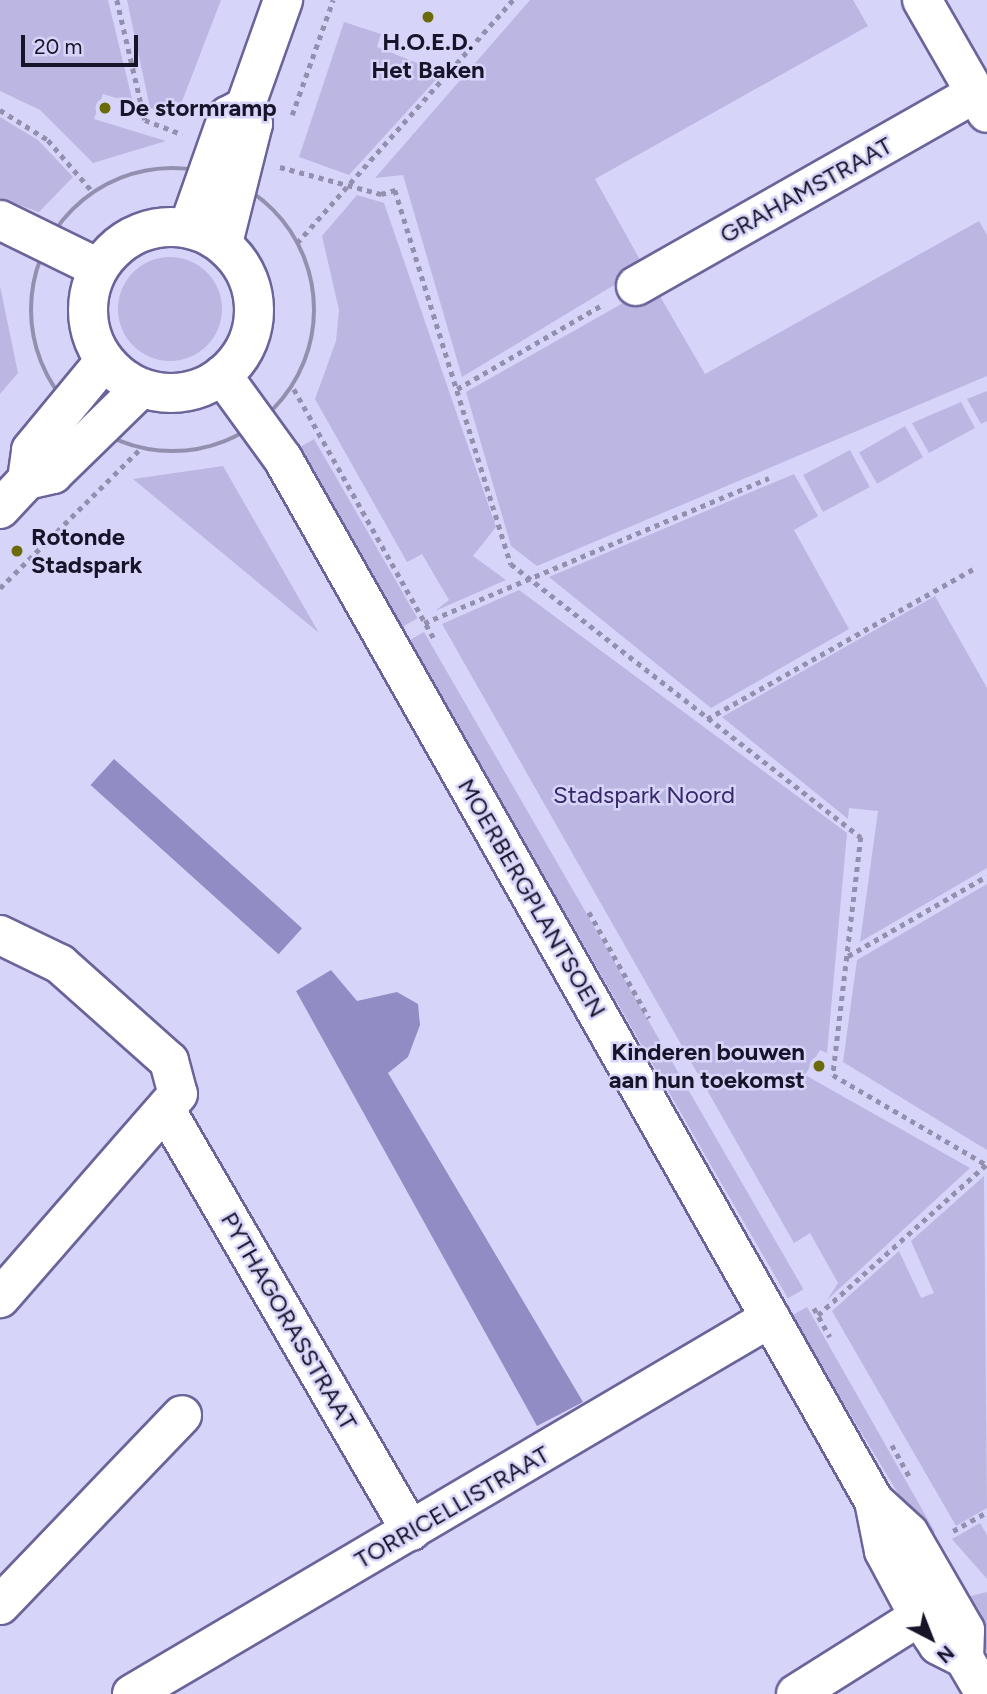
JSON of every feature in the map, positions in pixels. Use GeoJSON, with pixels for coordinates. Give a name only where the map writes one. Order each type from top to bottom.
{"type":"FeatureCollection","features":[{"type":"Feature","properties":{"kind":"street"},"geometry":{"type":"LineString","coordinates":[[206,234],[243,162],[253,124],[245,107],[284,0]]}},
{"type":"Feature","properties":{"kind":"street","name":"GRAHAMSTRAAT"},"geometry":{"type":"LineString","coordinates":[[636,286],[981,103],[922,0]]}},
{"type":"Feature","properties":{"kind":"street"},"geometry":{"type":"LineString","coordinates":[[0,220],[50,240],[96,267]]}},
{"type":"Feature","properties":{"kind":"street"},"geometry":{"type":"LineString","coordinates":[[0,509],[27,480],[53,474],[83,418],[103,363],[89,299],[96,267],[134,236],[206,234],[240,261],[254,309],[250,334],[222,375],[195,390],[138,391],[83,418]]}},
{"type":"Feature","properties":{"kind":"street"},"geometry":{"type":"LineString","coordinates":[[103,363],[138,391]]}},
{"type":"Feature","properties":{"kind":"street","name":"MOERBERGPLANTSOEN"},"geometry":{"type":"LineString","coordinates":[[222,375],[258,422],[386,640],[874,1501],[884,1551],[933,1608],[938,1645],[964,1658],[985,1694]]}},
{"type":"Feature","properties":{"kind":"street"},"geometry":{"type":"LineString","coordinates":[[0,935],[60,964],[169,1061],[178,1094],[167,1112],[0,1298]]}},
{"type":"Feature","properties":{"kind":"street","name":"PYTHAGORASSTRAAT"},"geometry":{"type":"LineString","coordinates":[[167,1112],[411,1531]]}},
{"type":"Feature","properties":{"kind":"street","name":"TORRICELLISTRAAT"},"geometry":{"type":"LineString","coordinates":[[149,1690],[770,1318]]}},
{"type":"Feature","properties":{"kind":"street"},"geometry":{"type":"LineString","coordinates":[[0,1605],[182,1415]]}},
{"type":"Feature","properties":{"kind":"street"},"geometry":{"type":"LineString","coordinates":[[796,1694],[933,1608]]}},
{"type":"Feature","properties":{"kind":"path"},"geometry":{"type":"LineString","coordinates":[[117,0],[145,120],[275,176]]}},
{"type":"Feature","properties":{"kind":"path"},"geometry":{"type":"LineString","coordinates":[[287,128],[333,0]]}},
{"type":"Feature","properties":{"kind":"path"},"geometry":{"type":"LineString","coordinates":[[297,243],[355,185],[513,0]]}},
{"type":"Feature","properties":{"kind":"path"},"geometry":{"type":"LineString","coordinates":[[0,110],[48,140],[92,191]]}},
{"type":"Feature","properties":{"kind":"path"},"geometry":{"type":"LineString","coordinates":[[243,162],[297,243],[314,285],[313,335],[294,389],[258,422],[227,443],[202,449],[141,448],[83,418],[47,377],[31,318],[34,277],[50,240],[92,191],[161,167],[243,162],[355,185],[381,194],[395,190],[511,564],[861,837],[833,1075],[987,1164],[818,1315]]}},
{"type":"Feature","properties":{"kind":"path"},"geometry":{"type":"LineString","coordinates":[[275,198],[276,211]]}},
{"type":"Feature","properties":{"kind":"path"},"geometry":{"type":"LineString","coordinates":[[457,390],[636,286]]}},
{"type":"Feature","properties":{"kind":"path"},"geometry":{"type":"LineString","coordinates":[[0,588],[141,448]]}},
{"type":"Feature","properties":{"kind":"path"},"geometry":{"type":"LineString","coordinates":[[386,640],[769,478]]}},
{"type":"Feature","properties":{"kind":"path"},"geometry":{"type":"LineString","coordinates":[[707,719],[973,569]]}},
{"type":"Feature","properties":{"kind":"path"},"geometry":{"type":"LineString","coordinates":[[847,956],[987,876]]}},
{"type":"Feature","properties":{"kind":"green space"},"geometry":{"type":"Polygon","coordinates":[[[0,0],[108,0],[133,103],[103,94],[94,119],[166,141],[93,163],[40,110],[0,91],[0,0]]]}},
{"type":"Feature","properties":{"kind":"green space"},"geometry":{"type":"Polygon","coordinates":[[[127,0],[221,0],[176,117],[150,108],[127,0]]]}},
{"type":"Feature","properties":{"kind":"green space"},"geometry":{"type":"Polygon","coordinates":[[[530,0],[853,0],[868,26],[595,179],[644,267],[462,377],[403,175],[375,178],[530,0]]]}},
{"type":"Feature","properties":{"kind":"green space"},"geometry":{"type":"Polygon","coordinates":[[[344,22],[381,34],[377,47],[442,73],[349,175],[299,157],[344,22]]]}},
{"type":"Feature","properties":{"kind":"green space"},"geometry":{"type":"Polygon","coordinates":[[[0,117],[38,140],[73,177],[39,212],[0,198],[0,117]]]}},
{"type":"Feature","properties":{"kind":"green space"},"geometry":{"type":"Polygon","coordinates":[[[357,195],[384,203],[496,527],[473,556],[506,580],[435,611],[449,600],[422,554],[407,562],[315,399],[336,341],[339,310],[322,236],[357,195]]]}},
{"type":"Feature","properties":{"kind":"green space"},"geometry":{"type":"Polygon","coordinates":[[[979,221],[987,235],[987,376],[537,566],[511,546],[466,392],[639,294],[657,291],[705,374],[979,221]]]}},
{"type":"Feature","properties":{"kind":"green space"},"geometry":{"type":"Polygon","coordinates":[[[170,257],[190,261],[207,272],[218,289],[222,309],[218,329],[207,346],[190,357],[170,361],[150,357],[133,346],[122,329],[118,309],[122,289],[133,272],[150,261],[170,257]]]}},
{"type":"Feature","properties":{"kind":"green space"},"geometry":{"type":"Polygon","coordinates":[[[0,286],[18,373],[0,394],[0,286]]]}},
{"type":"Feature","properties":{"kind":"green space"},"geometry":{"type":"Polygon","coordinates":[[[987,391],[987,421],[981,424],[967,399],[987,391]]]}},
{"type":"Feature","properties":{"kind":"green space"},"geometry":{"type":"Polygon","coordinates":[[[961,402],[975,428],[929,453],[912,423],[961,402]]]}},
{"type":"Feature","properties":{"kind":"green space"},"geometry":{"type":"Polygon","coordinates":[[[905,426],[923,457],[877,484],[859,452],[905,426]]]}},
{"type":"Feature","properties":{"kind":"green space"},"geometry":{"type":"Polygon","coordinates":[[[314,439],[418,618],[402,627],[298,448],[314,439]]]}},
{"type":"Feature","properties":{"kind":"green space"},"geometry":{"type":"Polygon","coordinates":[[[850,450],[870,487],[823,512],[803,475],[850,450]]]}},
{"type":"Feature","properties":{"kind":"green space"},"geometry":{"type":"Polygon","coordinates":[[[223,466],[319,633],[133,479],[223,466]]]}},
{"type":"Feature","properties":{"kind":"green space","name":"Stadspark Noord"},"geometry":{"type":"Polygon","coordinates":[[[794,474],[818,516],[794,530],[849,629],[711,708],[549,577],[794,474]]]}},
{"type":"Feature","properties":{"kind":"green space","name":"Stadspark Noord"},"geometry":{"type":"Polygon","coordinates":[[[519,590],[847,833],[827,1053],[820,1050],[805,1075],[970,1168],[827,1300],[838,1283],[810,1233],[794,1243],[442,624],[519,590]]]}},
{"type":"Feature","properties":{"kind":"green space","name":"Stadspark Noord"},"geometry":{"type":"Polygon","coordinates":[[[935,596],[987,688],[987,868],[860,942],[878,811],[849,808],[848,819],[722,717],[935,596]]]}},
{"type":"Feature","properties":{"kind":"green space"},"geometry":{"type":"Polygon","coordinates":[[[424,632],[804,1289],[788,1298],[408,641],[424,632]]]}},
{"type":"Feature","properties":{"kind":"green space"},"geometry":{"type":"Polygon","coordinates":[[[987,884],[987,1150],[843,1062],[857,960],[987,884]]]}},
{"type":"Feature","properties":{"kind":"green space"},"geometry":{"type":"Polygon","coordinates":[[[984,1176],[987,1508],[956,1526],[832,1311],[899,1251],[921,1298],[934,1293],[911,1241],[984,1176]]]}},
{"type":"Feature","properties":{"kind":"green space"},"geometry":{"type":"Polygon","coordinates":[[[807,1307],[935,1532],[925,1538],[791,1316],[807,1307]]]}},
{"type":"Feature","properties":{"kind":"green space"},"geometry":{"type":"Polygon","coordinates":[[[980,1523],[987,1535],[987,1579],[952,1539],[980,1523]]]}},
{"type":"Feature","properties":{"kind":"green space"},"geometry":{"type":"Polygon","coordinates":[[[987,1592],[987,1653],[967,1597],[987,1592]]]}},
{"type":"Feature","properties":{"kind":"shaded area"},"geometry":{"type":"Polygon","coordinates":[[[114,759],[302,928],[279,954],[91,785],[114,759]]]}},
{"type":"Feature","properties":{"kind":"shaded area"},"geometry":{"type":"Polygon","coordinates":[[[331,970],[357,1001],[397,992],[418,1004],[420,1025],[408,1057],[388,1073],[583,1402],[537,1426],[296,991],[331,970]]]}},
{"type":"Feature","properties":{"kind":"place","name":"H.O.E.D. Het Baken"},"geometry":{"type":"Point","coordinates":[428,17]}},
{"type":"Feature","properties":{"kind":"place","name":"De stormramp"},"geometry":{"type":"Point","coordinates":[105,108]}},
{"type":"Feature","properties":{"kind":"place","name":"Rotonde Stadspark"},"geometry":{"type":"Point","coordinates":[17,551]}},
{"type":"Feature","properties":{"kind":"place","name":"Kinderen bouwen aan hun toekomst"},"geometry":{"type":"Point","coordinates":[819,1066]}}]}
